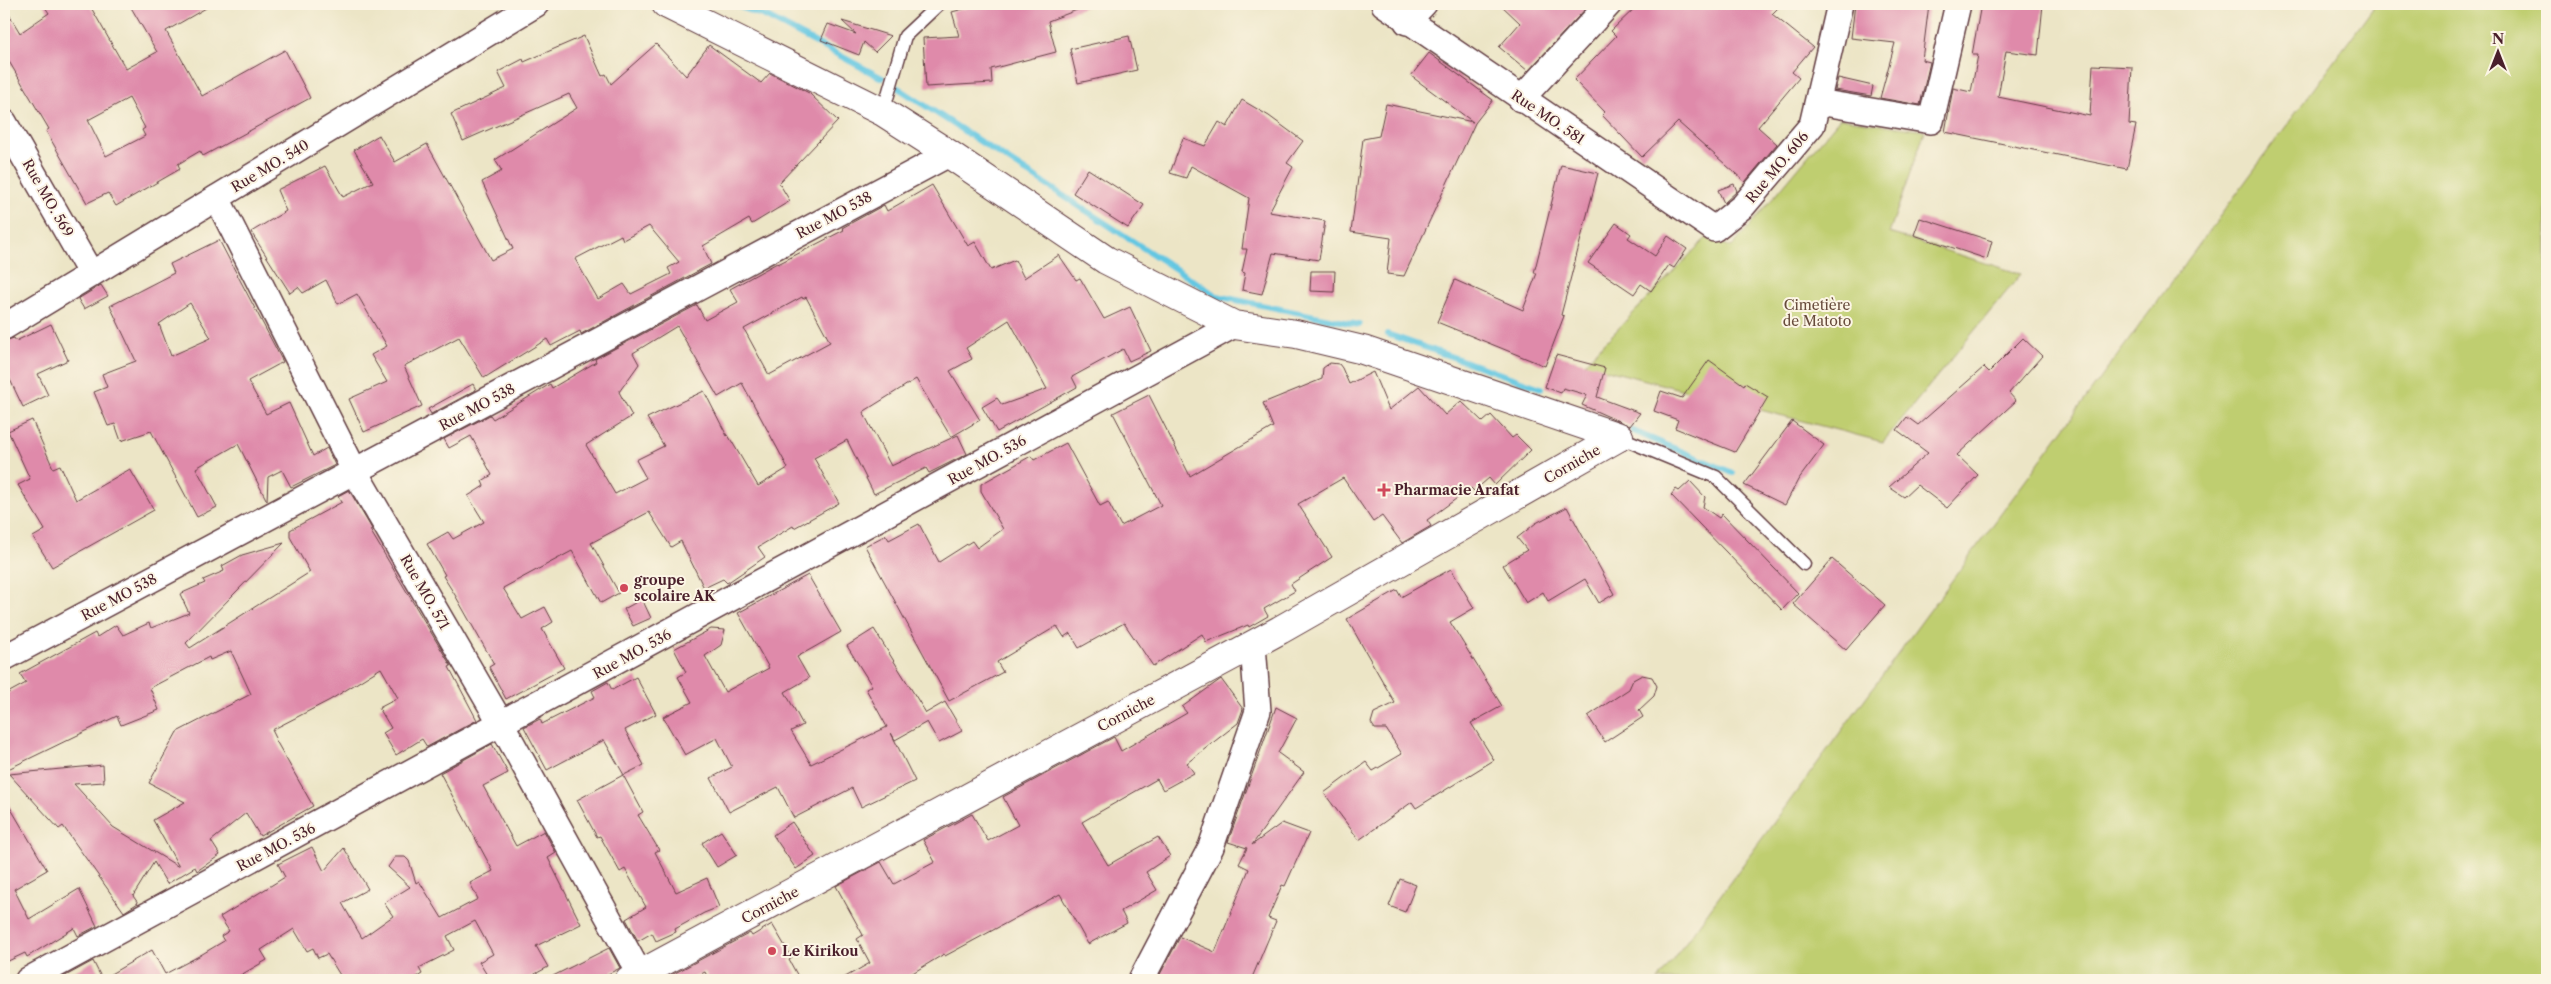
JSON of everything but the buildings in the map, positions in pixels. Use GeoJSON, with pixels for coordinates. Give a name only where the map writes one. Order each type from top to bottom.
{"type":"FeatureCollection","features":[{"type":"Feature","properties":{"kind":"street","name":"Rue MO. 540"},"geometry":{"type":"LineString","coordinates":[[4,327],[536,4]]}},
{"type":"Feature","properties":{"kind":"street"},"geometry":{"type":"LineString","coordinates":[[666,4],[883,112],[949,154],[1106,260],[1234,326],[1296,334],[1363,350],[1619,438]]}},
{"type":"Feature","properties":{"kind":"street","name":"Rue MO. 581"},"geometry":{"type":"LineString","coordinates":[[1384,4],[1407,22],[1714,229]]}},
{"type":"Feature","properties":{"kind":"street"},"geometry":{"type":"LineString","coordinates":[[1407,22],[1424,4]]}},
{"type":"Feature","properties":{"kind":"street"},"geometry":{"type":"LineString","coordinates":[[1521,99],[1609,4]]}},
{"type":"Feature","properties":{"kind":"street","name":"Rue MO. 606"},"geometry":{"type":"LineString","coordinates":[[1714,229],[1743,206],[1812,125],[1840,4]]}},
{"type":"Feature","properties":{"kind":"street"},"geometry":{"type":"LineString","coordinates":[[1818,102],[1930,121],[1958,4]]}},
{"type":"Feature","properties":{"kind":"street","name":"Rue MO. 569"},"geometry":{"type":"LineString","coordinates":[[4,122],[92,274]]}},
{"type":"Feature","properties":{"kind":"street","name":"Rue MO 538"},"geometry":{"type":"LineString","coordinates":[[4,658],[949,154]]}},
{"type":"Feature","properties":{"kind":"street","name":"Rue MO. 571"},"geometry":{"type":"LineString","coordinates":[[217,198],[355,472],[502,724],[638,978]]}},
{"type":"Feature","properties":{"kind":"street","name":"Rue MO. 536"},"geometry":{"type":"LineString","coordinates":[[28,980],[1234,326]]}},
{"type":"Feature","properties":{"kind":"street","name":"Corniche"},"geometry":{"type":"LineString","coordinates":[[638,978],[1253,645],[1619,438]]}},
{"type":"Feature","properties":{"kind":"street"},"geometry":{"type":"LineString","coordinates":[[1141,980],[1211,847],[1258,711],[1253,645]]}},
{"type":"Feature","properties":{"kind":"lane"},"geometry":{"type":"LineString","coordinates":[[883,112],[906,36],[939,4]]}},
{"type":"Feature","properties":{"kind":"lane"},"geometry":{"type":"LineString","coordinates":[[1619,438],[1716,477],[1804,564]]}},
{"type":"Feature","properties":{"kind":"green space"},"geometry":{"type":"Polygon","coordinates":[[[2376,4],[2547,4],[2547,980],[1658,980],[2376,4]]]}},
{"type":"Feature","properties":{"kind":"green space","name":"Cimetière de Matoto"},"geometry":{"type":"Polygon","coordinates":[[[1840,118],[1925,131],[1889,233],[2021,274],[1883,442],[1584,364],[1706,238],[1732,247],[1840,118]]]}},
{"type":"Feature","properties":{"kind":"waterway"},"geometry":{"type":"LineString","coordinates":[[732,4],[767,17],[882,78]]}},
{"type":"Feature","properties":{"kind":"waterway"},"geometry":{"type":"LineString","coordinates":[[898,88],[1217,296],[1359,325]]}},
{"type":"Feature","properties":{"kind":"waterway"},"geometry":{"type":"LineString","coordinates":[[1387,334],[1541,388]]}},
{"type":"Feature","properties":{"kind":"waterway"},"geometry":{"type":"LineString","coordinates":[[1633,431],[1733,473]]}},
{"type":"Feature","properties":{"kind":"place","name":"Pharmacie Arafat"},"geometry":{"type":"Point","coordinates":[1384,490]}},
{"type":"Feature","properties":{"kind":"place","name":"groupe scolaire AK"},"geometry":{"type":"Point","coordinates":[624,588]}},
{"type":"Feature","properties":{"kind":"place","name":"Le Kirikou"},"geometry":{"type":"Point","coordinates":[772,951]}}]}
